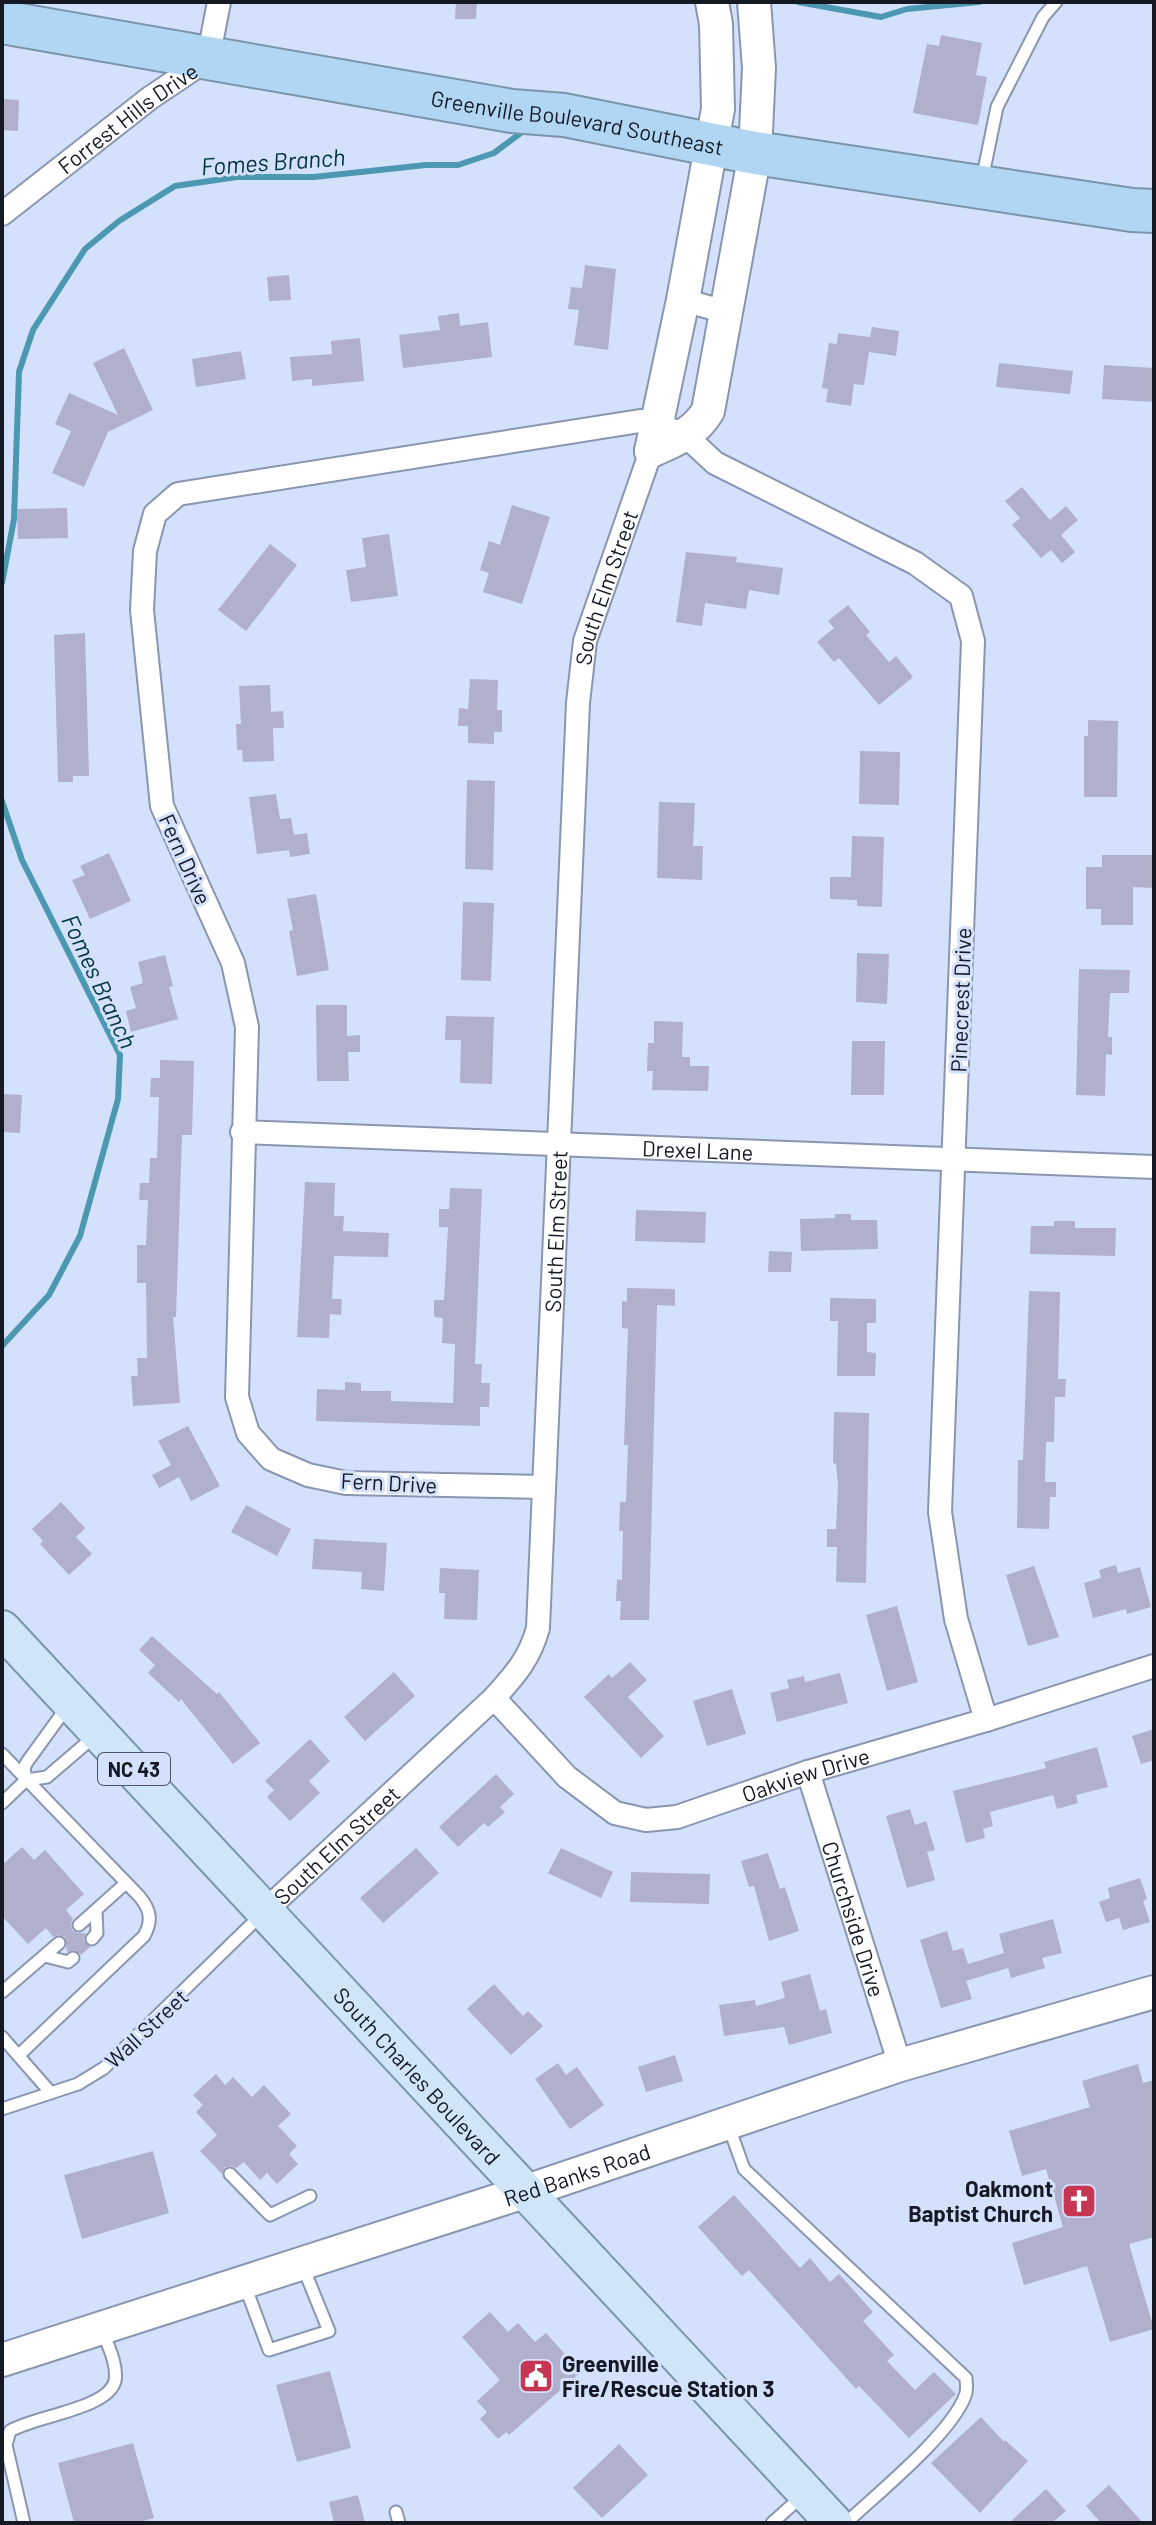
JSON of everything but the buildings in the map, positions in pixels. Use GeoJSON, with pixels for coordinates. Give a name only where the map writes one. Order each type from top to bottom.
{"type":"FeatureCollection","features":[{"type":"Feature","properties":{"kind":"highway","name":"Greenville Boulevard Southeast"},"geometry":{"type":"LineString","coordinates":[[2,22],[512,111],[564,115],[755,153],[1154,211]]}},
{"type":"Feature","properties":{"kind":"main road","name":"South Charles Boulevard"},"geometry":{"type":"LineString","coordinates":[[2,1629],[834,2523]]}},
{"type":"Feature","properties":{"kind":"street","name":"Forrest Hills Drive"},"geometry":{"type":"LineString","coordinates":[[2,214],[150,98],[208,59],[219,2]]}},
{"type":"Feature","properties":{"kind":"street"},"geometry":{"type":"LineString","coordinates":[[653,437],[686,436],[699,425],[708,411],[755,153],[759,68],[755,13],[714,13]]}},
{"type":"Feature","properties":{"kind":"street","name":"South Elm Street"},"geometry":{"type":"LineString","coordinates":[[266,1910],[494,1698],[522,1668],[533,1648],[538,1628],[578,703],[585,641],[653,437],[683,300],[718,109],[714,13]]}},
{"type":"Feature","properties":{"kind":"street"},"geometry":{"type":"LineString","coordinates":[[683,300],[726,312]]}},
{"type":"Feature","properties":{"kind":"street","name":"Fern Drive"},"geometry":{"type":"LineString","coordinates":[[544,1487],[346,1483],[308,1475],[271,1459],[248,1433],[237,1397],[247,1027],[233,963],[162,806],[142,610],[145,551],[155,514],[178,494],[640,421],[653,437]]}},
{"type":"Feature","properties":{"kind":"street","name":"Pinecrest Drive"},"geometry":{"type":"LineString","coordinates":[[686,436],[715,463],[915,563],[961,596],[973,641],[940,1512],[956,1619],[986,1720]]}},
{"type":"Feature","properties":{"kind":"street","name":"Drexel Lane"},"geometry":{"type":"LineString","coordinates":[[242,1132],[1154,1167]]}},
{"type":"Feature","properties":{"kind":"street","name":"Oakview Drive"},"geometry":{"type":"LineString","coordinates":[[494,1698],[567,1777],[615,1813],[646,1820],[677,1817],[808,1772],[986,1720],[1154,1666]]}},
{"type":"Feature","properties":{"kind":"street","name":"Churchside Drive"},"geometry":{"type":"LineString","coordinates":[[808,1772],[900,2065]]}},
{"type":"Feature","properties":{"kind":"street","name":"Red Banks Road"},"geometry":{"type":"LineString","coordinates":[[2,2360],[527,2191],[900,2065],[1154,1992]]}},
{"type":"Feature","properties":{"kind":"lane"},"geometry":{"type":"LineString","coordinates":[[980,187],[997,107],[1043,17],[1056,2]]}},
{"type":"Feature","properties":{"kind":"lane"},"geometry":{"type":"LineString","coordinates":[[26,1780],[24,1768],[27,1762],[70,1703]]}},
{"type":"Feature","properties":{"kind":"lane"},"geometry":{"type":"LineString","coordinates":[[2,1803],[26,1780],[47,1777],[99,1732]]}},
{"type":"Feature","properties":{"kind":"lane"},"geometry":{"type":"LineString","coordinates":[[2,1754],[147,1905],[150,1915],[144,1936],[19,2055]]}},
{"type":"Feature","properties":{"kind":"lane"},"geometry":{"type":"LineString","coordinates":[[79,1925],[126,1883]]}},
{"type":"Feature","properties":{"kind":"lane"},"geometry":{"type":"LineString","coordinates":[[92,1939],[97,1933],[96,1910]]}},
{"type":"Feature","properties":{"kind":"lane","name":"Wall Street"},"geometry":{"type":"LineString","coordinates":[[2,2109],[78,2084],[104,2068],[266,1910]]}},
{"type":"Feature","properties":{"kind":"lane"},"geometry":{"type":"LineString","coordinates":[[2,1992],[59,1943]]}},
{"type":"Feature","properties":{"kind":"lane"},"geometry":{"type":"LineString","coordinates":[[45,1956],[68,1962],[73,1958]]}},
{"type":"Feature","properties":{"kind":"lane"},"geometry":{"type":"LineString","coordinates":[[2,2037],[51,2093]]}},
{"type":"Feature","properties":{"kind":"lane"},"geometry":{"type":"LineString","coordinates":[[728,2123],[744,2169],[966,2378],[967,2393],[955,2414],[932,2441],[846,2523]]}},
{"type":"Feature","properties":{"kind":"lane"},"geometry":{"type":"LineString","coordinates":[[230,2174],[270,2215],[310,2196]]}},
{"type":"Feature","properties":{"kind":"lane"},"geometry":{"type":"LineString","coordinates":[[244,2282],[269,2350],[329,2331],[302,2264]]}},
{"type":"Feature","properties":{"kind":"lane"},"geometry":{"type":"LineString","coordinates":[[24,2523],[6,2445],[10,2431],[24,2423],[98,2401],[110,2389],[115,2381],[115,2366],[102,2328]]}},
{"type":"Feature","properties":{"kind":"lane"},"geometry":{"type":"LineString","coordinates":[[772,2523],[805,2493]]}},
{"type":"Feature","properties":{"kind":"waterway","name":"Fomes Branch"},"geometry":{"type":"LineString","coordinates":[[798,2],[881,17],[907,9],[979,2]]}},
{"type":"Feature","properties":{"kind":"waterway","name":"Fomes Branch"},"geometry":{"type":"LineString","coordinates":[[2,583],[14,519],[19,372],[33,330],[85,249],[119,221],[175,186],[237,177],[314,177],[426,165],[458,165],[494,153],[526,129]]}},
{"type":"Feature","properties":{"kind":"waterway","name":"Fomes Branch"},"geometry":{"type":"LineString","coordinates":[[2,801],[22,860],[120,1055],[118,1099],[80,1236],[49,1295],[2,1346]]}},
{"type":"Feature","properties":{"kind":"place","name":"Oakmont Baptist Church"},"geometry":{"type":"Point","coordinates":[1079,2201]}},
{"type":"Feature","properties":{"kind":"place","name":"Greenville Fire/Rescue Station 3"},"geometry":{"type":"Point","coordinates":[536,2376]}}]}
